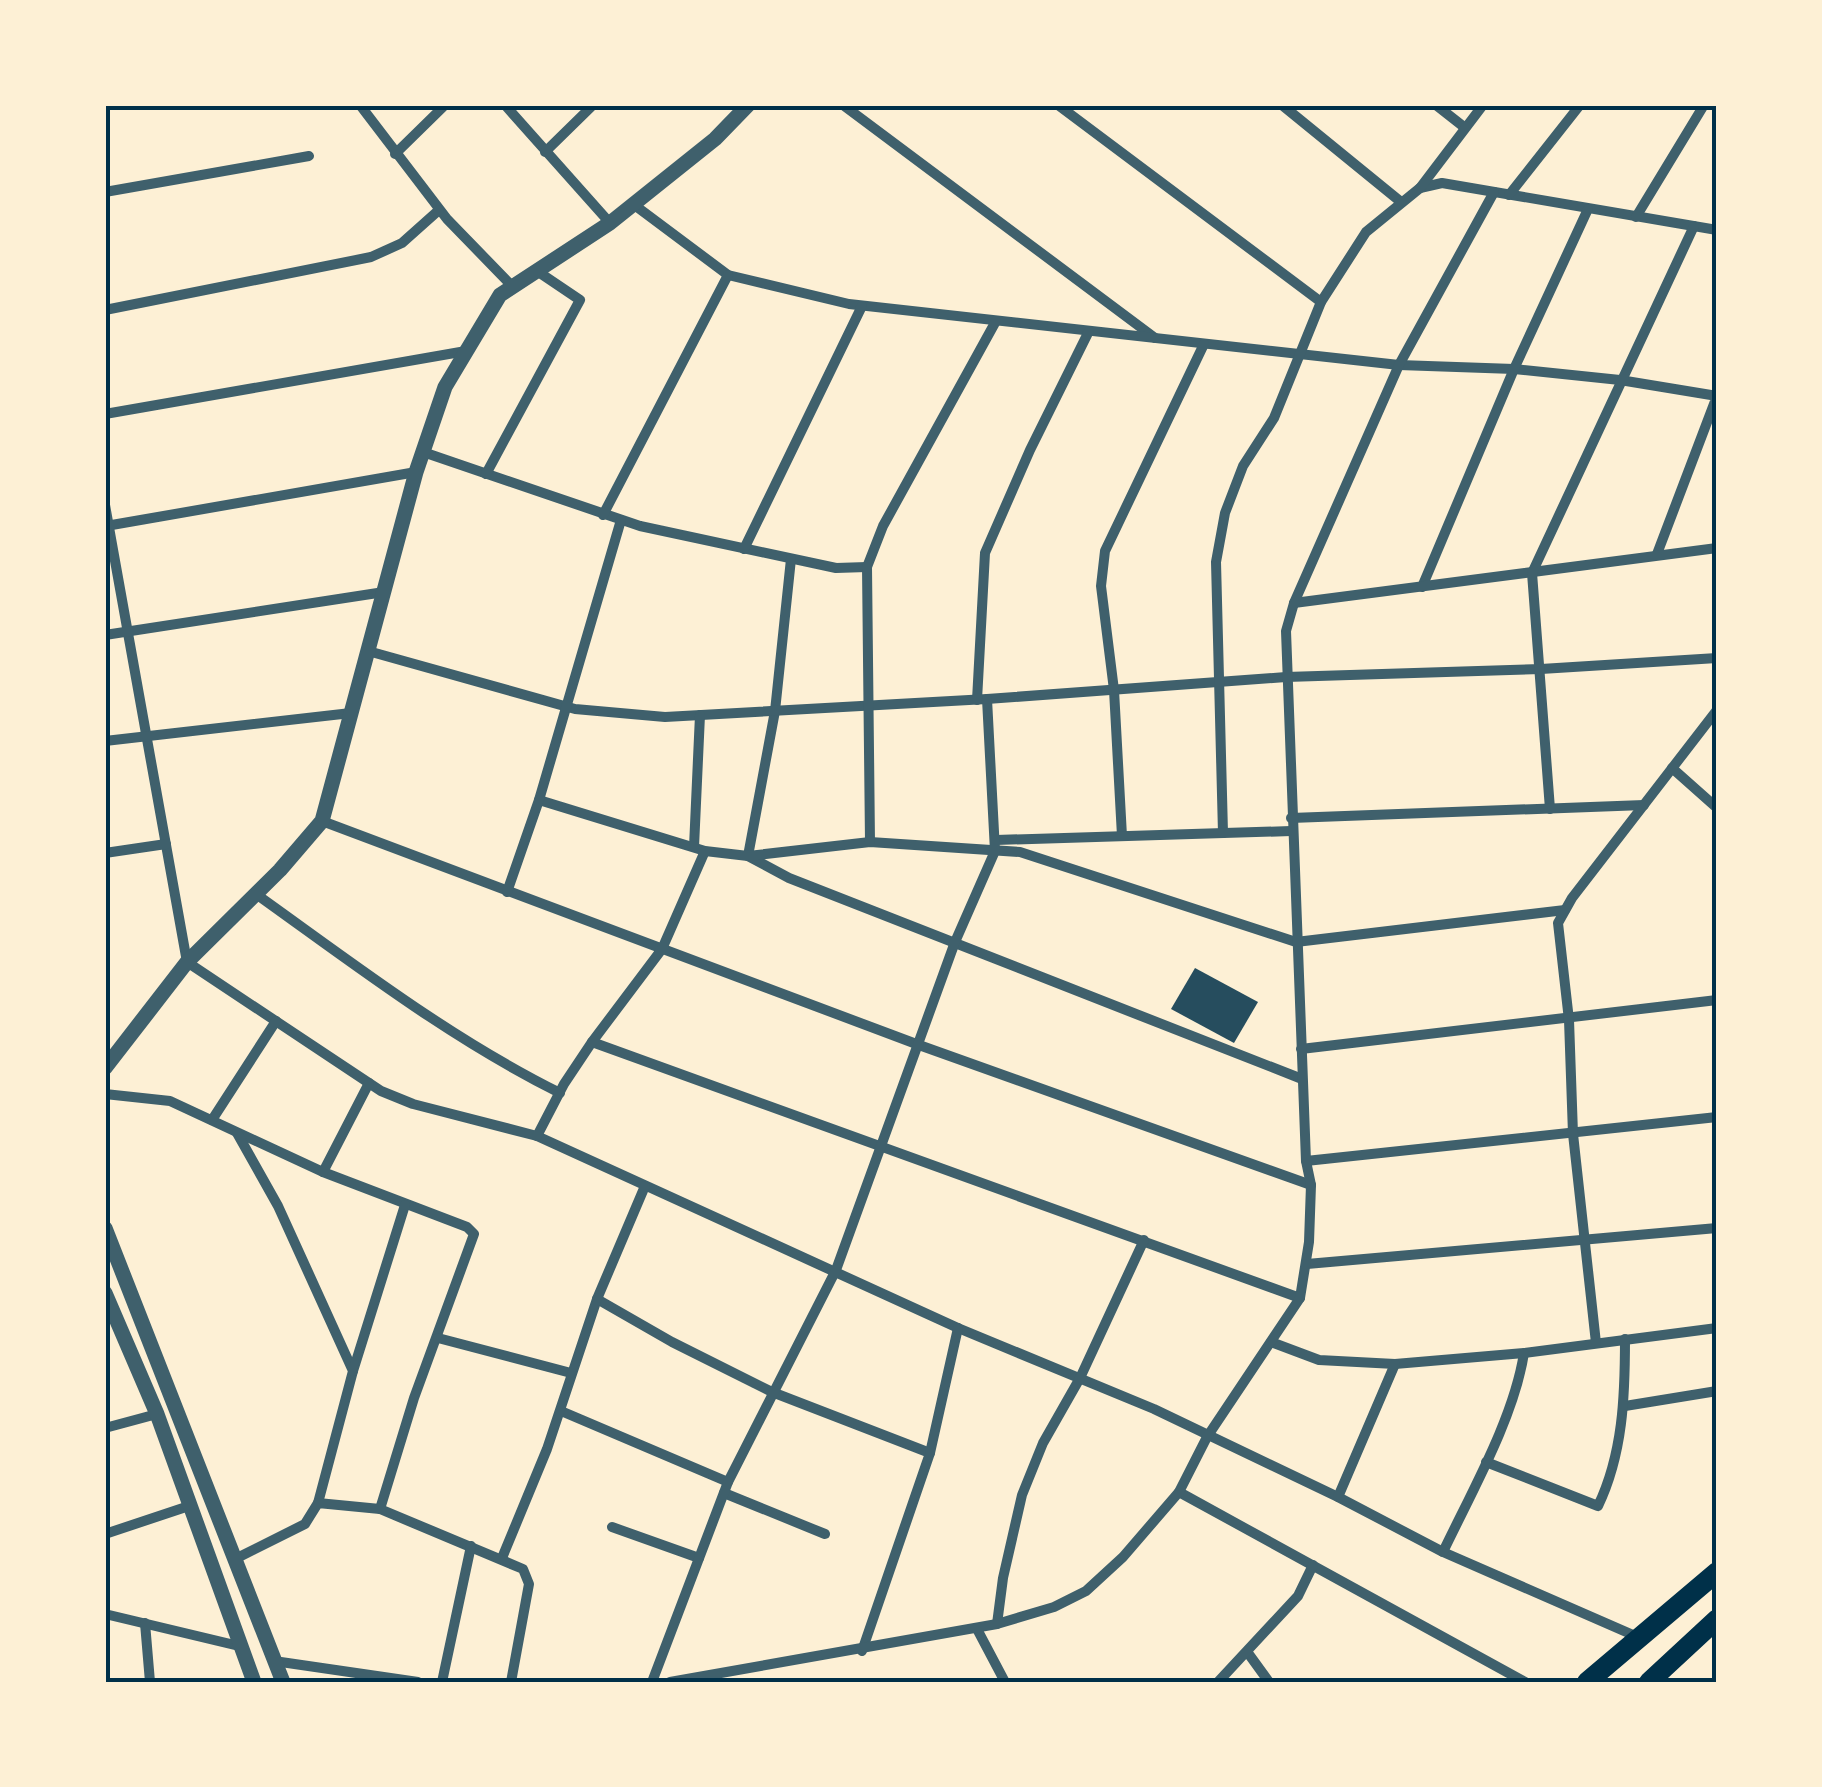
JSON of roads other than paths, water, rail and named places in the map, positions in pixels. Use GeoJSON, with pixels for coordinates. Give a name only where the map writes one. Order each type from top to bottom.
{"type":"FeatureCollection","features":[{"type":"Feature","properties":{"kind":"main road"},"geometry":{"type":"LineString","coordinates":[[1587,1682],[1717,1572]]}},
{"type":"Feature","properties":{"kind":"main road"},"geometry":{"type":"LineString","coordinates":[[1648,1682],[1717,1619]]}},
{"type":"Feature","properties":{"kind":"street"},"geometry":{"type":"LineString","coordinates":[[360,105],[439,210],[512,287]]}},
{"type":"Feature","properties":{"kind":"street"},"geometry":{"type":"LineString","coordinates":[[396,154],[445,105]]}},
{"type":"Feature","properties":{"kind":"street"},"geometry":{"type":"LineString","coordinates":[[505,105],[610,223]]}},
{"type":"Feature","properties":{"kind":"street"},"geometry":{"type":"LineString","coordinates":[[545,152],[594,105]]}},
{"type":"Feature","properties":{"kind":"street"},"geometry":{"type":"LineString","coordinates":[[105,1068],[187,962],[322,821],[416,472],[445,387],[500,295],[610,223],[714,140],[748,105]]}},
{"type":"Feature","properties":{"kind":"street"},"geometry":{"type":"LineString","coordinates":[[843,105],[1156,339]]}},
{"type":"Feature","properties":{"kind":"street"},"geometry":{"type":"LineString","coordinates":[[1058,105],[1321,302]]}},
{"type":"Feature","properties":{"kind":"street"},"geometry":{"type":"LineString","coordinates":[[1282,105],[1401,202]]}},
{"type":"Feature","properties":{"kind":"street"},"geometry":{"type":"LineString","coordinates":[[1436,105],[1464,128]]}},
{"type":"Feature","properties":{"kind":"street"},"geometry":{"type":"LineString","coordinates":[[1224,834],[1216,562],[1225,513],[1243,466],[1274,418],[1321,302],[1366,232],[1420,188],[1483,105]]}},
{"type":"Feature","properties":{"kind":"street"},"geometry":{"type":"LineString","coordinates":[[1509,195],[1580,105]]}},
{"type":"Feature","properties":{"kind":"street"},"geometry":{"type":"LineString","coordinates":[[1636,217],[1704,105]]}},
{"type":"Feature","properties":{"kind":"street"},"geometry":{"type":"LineString","coordinates":[[105,192],[309,156]]}},
{"type":"Feature","properties":{"kind":"street"},"geometry":{"type":"LineString","coordinates":[[1420,188],[1442,182],[1717,230]]}},
{"type":"Feature","properties":{"kind":"street"},"geometry":{"type":"LineString","coordinates":[[670,1682],[977,1629],[1054,1607],[1086,1591],[1124,1557],[1179,1492],[1208,1436],[1300,1298],[1307,1264],[1311,1185],[1306,1161],[1290,818],[1286,631],[1294,604],[1400,366],[1494,192]]}},
{"type":"Feature","properties":{"kind":"street"},"geometry":{"type":"LineString","coordinates":[[634,204],[728,275],[862,306],[1400,366],[1514,369],[1620,380],[1717,396],[1657,554]]}},
{"type":"Feature","properties":{"kind":"street"},"geometry":{"type":"LineString","coordinates":[[105,310],[371,257],[402,243],[439,210]]}},
{"type":"Feature","properties":{"kind":"street"},"geometry":{"type":"LineString","coordinates":[[1422,587],[1514,369],[1588,210]]}},
{"type":"Feature","properties":{"kind":"street"},"geometry":{"type":"LineString","coordinates":[[1550,809],[1532,572],[1694,226]]}},
{"type":"Feature","properties":{"kind":"street"},"geometry":{"type":"LineString","coordinates":[[486,474],[580,300],[536,271]]}},
{"type":"Feature","properties":{"kind":"street"},"geometry":{"type":"LineString","coordinates":[[603,515],[728,275]]}},
{"type":"Feature","properties":{"kind":"street"},"geometry":{"type":"LineString","coordinates":[[744,549],[862,306]]}},
{"type":"Feature","properties":{"kind":"street"},"geometry":{"type":"LineString","coordinates":[[870,842],[867,567],[883,526],[996,321]]}},
{"type":"Feature","properties":{"kind":"street"},"geometry":{"type":"LineString","coordinates":[[652,1682],[726,1488],[836,1270],[955,942],[995,846],[982,699],[985,553],[1089,331]]}},
{"type":"Feature","properties":{"kind":"street"},"geometry":{"type":"LineString","coordinates":[[1122,836],[1114,690],[1101,586],[1104,551],[1204,344]]}},
{"type":"Feature","properties":{"kind":"street"},"geometry":{"type":"LineString","coordinates":[[105,414],[467,351]]}},
{"type":"Feature","properties":{"kind":"street"},"geometry":{"type":"LineString","coordinates":[[423,452],[621,520],[836,568],[867,567]]}},
{"type":"Feature","properties":{"kind":"street"},"geometry":{"type":"LineString","coordinates":[[107,526],[416,472]]}},
{"type":"Feature","properties":{"kind":"street"},"geometry":{"type":"LineString","coordinates":[[105,505],[187,962],[369,1083],[413,1104],[538,1136],[958,1328],[1208,1436],[1443,1552],[1641,1638]]}},
{"type":"Feature","properties":{"kind":"street"},"geometry":{"type":"LineString","coordinates":[[507,892],[539,800],[621,520]]}},
{"type":"Feature","properties":{"kind":"street"},"geometry":{"type":"LineString","coordinates":[[1294,604],[1717,548]]}},
{"type":"Feature","properties":{"kind":"street"},"geometry":{"type":"LineString","coordinates":[[748,856],[776,711],[791,559]]}},
{"type":"Feature","properties":{"kind":"street"},"geometry":{"type":"LineString","coordinates":[[105,635],[384,592]]}},
{"type":"Feature","properties":{"kind":"street"},"geometry":{"type":"LineString","coordinates":[[368,651],[566,707],[665,717],[1286,678],[1717,658]]}},
{"type":"Feature","properties":{"kind":"street"},"geometry":{"type":"LineString","coordinates":[[1596,1343],[1573,1134],[1569,1020],[1558,922],[1717,710]]}},
{"type":"Feature","properties":{"kind":"street"},"geometry":{"type":"LineString","coordinates":[[105,741],[351,713]]}},
{"type":"Feature","properties":{"kind":"street"},"geometry":{"type":"LineString","coordinates":[[538,1136],[592,1042],[662,949],[700,849],[700,715]]}},
{"type":"Feature","properties":{"kind":"street"},"geometry":{"type":"LineString","coordinates":[[1672,768],[1717,808]]}},
{"type":"Feature","properties":{"kind":"street"},"geometry":{"type":"LineString","coordinates":[[539,800],[700,849],[748,856],[870,842],[995,846],[1122,836],[1291,832]]}},
{"type":"Feature","properties":{"kind":"street"},"geometry":{"type":"LineString","coordinates":[[1290,818],[1644,805]]}},
{"type":"Feature","properties":{"kind":"street"},"geometry":{"type":"LineString","coordinates":[[322,821],[919,1046],[1311,1185]]}},
{"type":"Feature","properties":{"kind":"street"},"geometry":{"type":"LineString","coordinates":[[105,853],[166,844]]}},
{"type":"Feature","properties":{"kind":"street"},"geometry":{"type":"LineString","coordinates":[[995,846],[1296,942],[1565,910]]}},
{"type":"Feature","properties":{"kind":"street"},"geometry":{"type":"LineString","coordinates":[[748,856],[789,878],[1302,1078]]}},
{"type":"Feature","properties":{"kind":"street"},"geometry":{"type":"LineString","coordinates":[[256,894],[428,1016],[516,1071],[560,1093]]}},
{"type":"Feature","properties":{"kind":"street"},"geometry":{"type":"LineString","coordinates":[[1301,1048],[1717,1000]]}},
{"type":"Feature","properties":{"kind":"street"},"geometry":{"type":"LineString","coordinates":[[212,1120],[276,1021]]}},
{"type":"Feature","properties":{"kind":"street"},"geometry":{"type":"LineString","coordinates":[[592,1042],[1300,1298]]}},
{"type":"Feature","properties":{"kind":"street"},"geometry":{"type":"LineString","coordinates":[[323,1172],[369,1083]]}},
{"type":"Feature","properties":{"kind":"street"},"geometry":{"type":"LineString","coordinates":[[105,1094],[170,1101],[323,1172],[467,1227],[474,1234],[414,1398],[380,1509]]}},
{"type":"Feature","properties":{"kind":"street"},"geometry":{"type":"LineString","coordinates":[[1306,1161],[1717,1117]]}},
{"type":"Feature","properties":{"kind":"street"},"geometry":{"type":"LineString","coordinates":[[237,1132],[278,1206],[353,1372]]}},
{"type":"Feature","properties":{"kind":"street"},"geometry":{"type":"LineString","coordinates":[[502,1558],[645,1186]]}},
{"type":"Feature","properties":{"kind":"street"},"geometry":{"type":"LineString","coordinates":[[235,1559],[305,1524],[318,1503],[353,1372],[405,1205]]}},
{"type":"Feature","properties":{"kind":"street"},"geometry":{"type":"LineString","coordinates":[[105,1228],[284,1682]]}},
{"type":"Feature","properties":{"kind":"street"},"geometry":{"type":"LineString","coordinates":[[1307,1264],[1717,1228]]}},
{"type":"Feature","properties":{"kind":"street"},"geometry":{"type":"LineString","coordinates":[[997,1624],[1022,1496],[1043,1442],[1080,1378],[1144,1240]]}},
{"type":"Feature","properties":{"kind":"street"},"geometry":{"type":"LineString","coordinates":[[105,1293],[111,1325],[157,1414],[254,1682]]}},
{"type":"Feature","properties":{"kind":"street"},"geometry":{"type":"LineString","coordinates":[[598,1300],[772,1392],[930,1454]]}},
{"type":"Feature","properties":{"kind":"street"},"geometry":{"type":"LineString","coordinates":[[862,1651],[930,1454],[958,1328]]}},
{"type":"Feature","properties":{"kind":"street"},"geometry":{"type":"LineString","coordinates":[[1271,1342],[1319,1360],[1395,1364],[1524,1353],[1717,1328]]}},
{"type":"Feature","properties":{"kind":"street"},"geometry":{"type":"LineString","coordinates":[[438,1338],[570,1373]]}},
{"type":"Feature","properties":{"kind":"street"},"geometry":{"type":"LineString","coordinates":[[1486,1462],[1598,1506],[1608,1486],[1625,1406],[1625,1339]]}},
{"type":"Feature","properties":{"kind":"street"},"geometry":{"type":"LineString","coordinates":[[1443,1552],[1486,1462],[1521,1372],[1524,1353]]}},
{"type":"Feature","properties":{"kind":"street"},"geometry":{"type":"LineString","coordinates":[[1338,1497],[1395,1364]]}},
{"type":"Feature","properties":{"kind":"street"},"geometry":{"type":"LineString","coordinates":[[1625,1406],[1717,1391]]}},
{"type":"Feature","properties":{"kind":"street"},"geometry":{"type":"LineString","coordinates":[[561,1411],[825,1534]]}},
{"type":"Feature","properties":{"kind":"street"},"geometry":{"type":"LineString","coordinates":[[105,1428],[157,1414]]}},
{"type":"Feature","properties":{"kind":"street"},"geometry":{"type":"LineString","coordinates":[[1179,1492],[1525,1682]]}},
{"type":"Feature","properties":{"kind":"street"},"geometry":{"type":"LineString","coordinates":[[318,1503],[380,1509],[523,1569],[529,1584],[511,1682]]}},
{"type":"Feature","properties":{"kind":"street"},"geometry":{"type":"LineString","coordinates":[[105,1534],[189,1506]]}},
{"type":"Feature","properties":{"kind":"street"},"geometry":{"type":"LineString","coordinates":[[612,1527],[699,1558]]}},
{"type":"Feature","properties":{"kind":"street"},"geometry":{"type":"LineString","coordinates":[[442,1682],[471,1546]]}},
{"type":"Feature","properties":{"kind":"street"},"geometry":{"type":"LineString","coordinates":[[1218,1682],[1298,1596],[1313,1566]]}},
{"type":"Feature","properties":{"kind":"street"},"geometry":{"type":"LineString","coordinates":[[105,1614],[238,1646]]}},
{"type":"Feature","properties":{"kind":"street"},"geometry":{"type":"LineString","coordinates":[[145,1623],[150,1682]]}},
{"type":"Feature","properties":{"kind":"street"},"geometry":{"type":"LineString","coordinates":[[977,1629],[1005,1682]]}},
{"type":"Feature","properties":{"kind":"street"},"geometry":{"type":"LineString","coordinates":[[1248,1653],[1270,1682]]}},
{"type":"Feature","properties":{"kind":"street"},"geometry":{"type":"LineString","coordinates":[[274,1661],[418,1682]]}}]}
